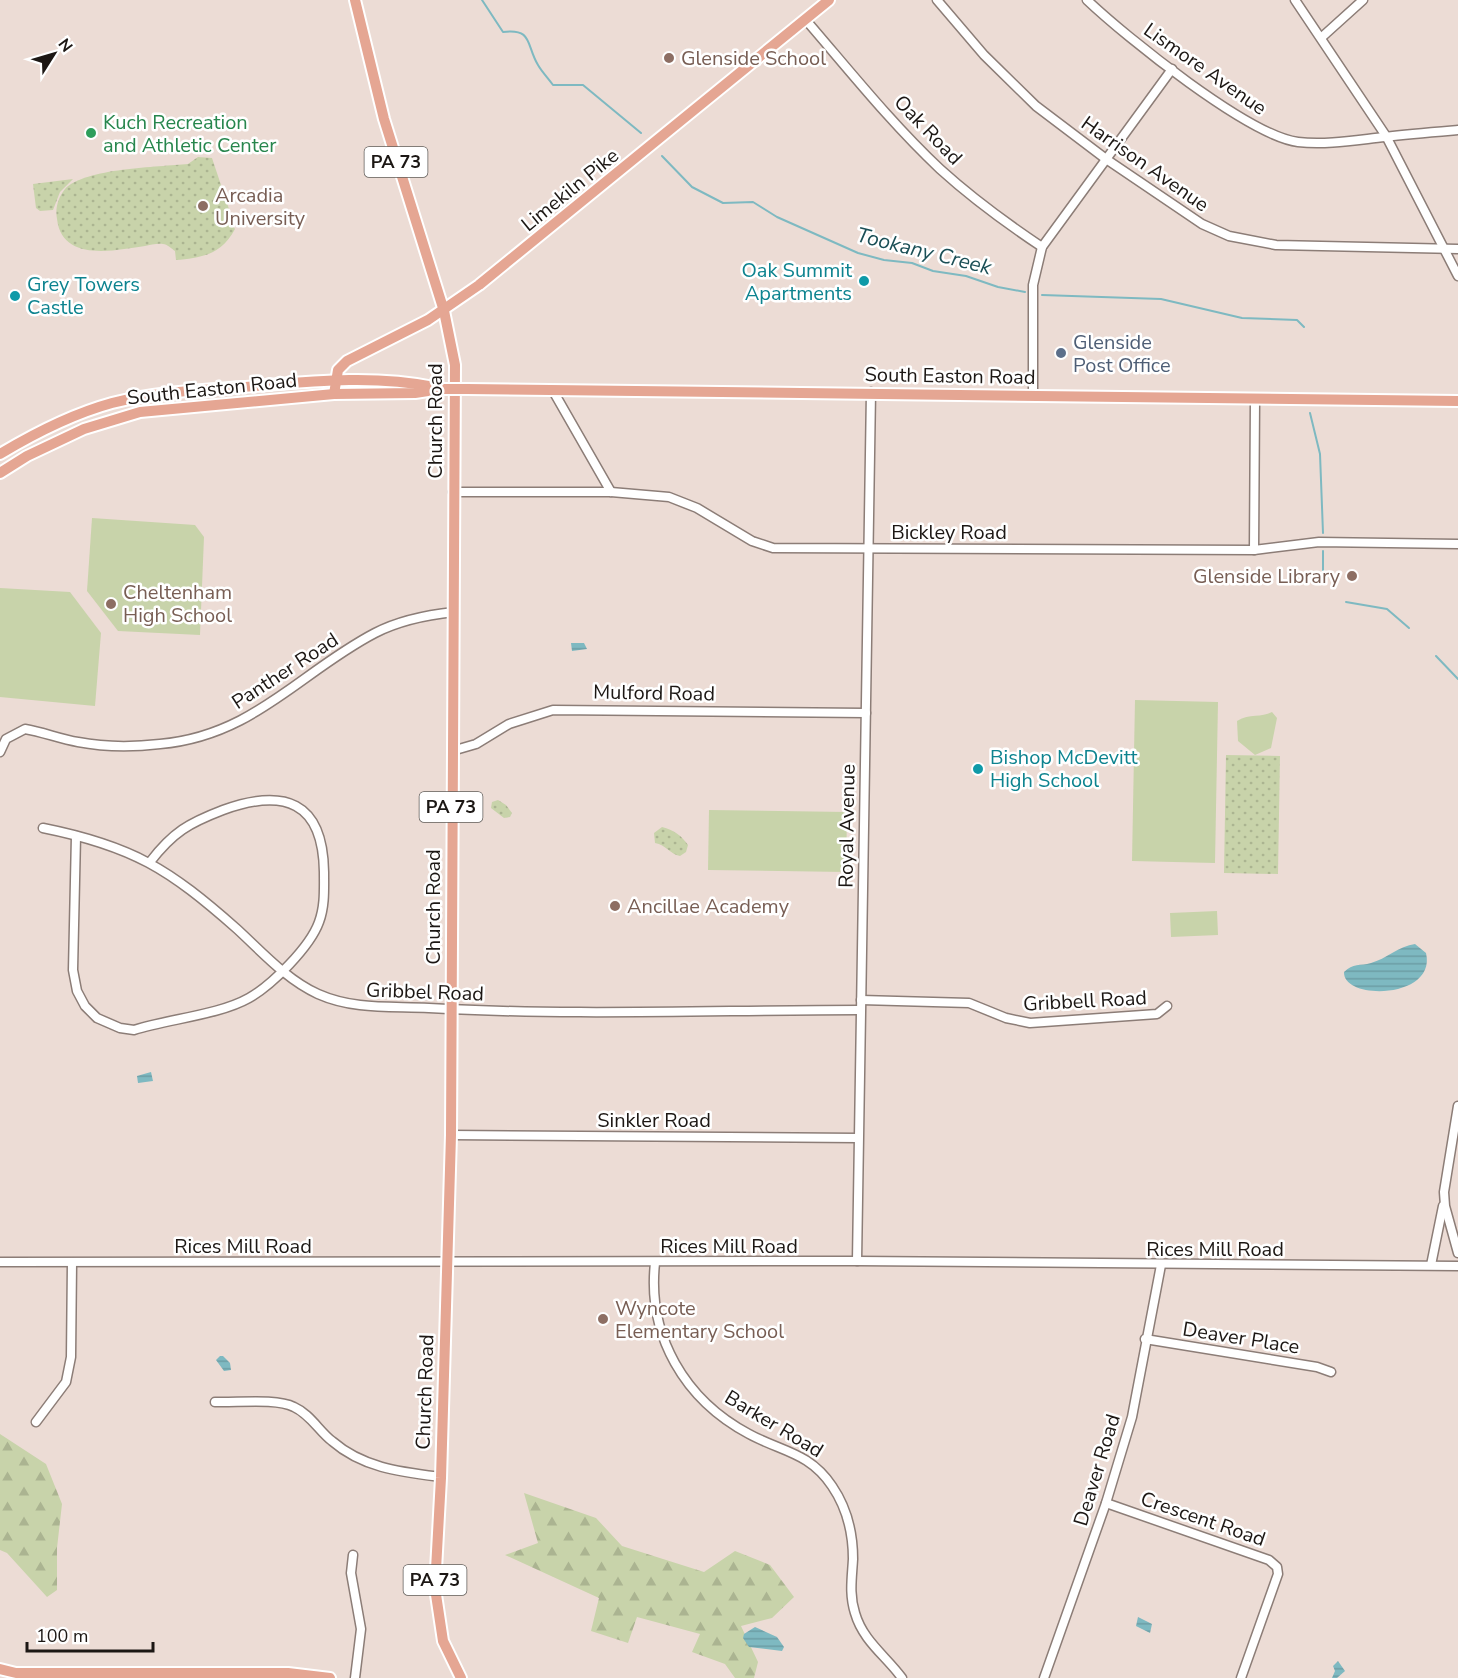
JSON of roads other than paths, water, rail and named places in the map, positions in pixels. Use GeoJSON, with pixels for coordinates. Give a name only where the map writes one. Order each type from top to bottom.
{"type":"FeatureCollection","features":[{"type":"Feature","properties":{"kind":"main road","name":"Church Road"},"geometry":{"type":"LineString","coordinates":[[355,0],[390,141],[444,311],[455,365],[457,423],[453,492],[451,1135],[441,1477],[435,1588],[443,1641],[461,1678]]}},
{"type":"Feature","properties":{"kind":"main road","name":"Limekiln Pike"},"geometry":{"type":"LineString","coordinates":[[334,394],[338,370],[356,355],[444,311],[640,157],[829,0]]}},
{"type":"Feature","properties":{"kind":"main road","name":"South Easton Road"},"geometry":{"type":"LineString","coordinates":[[3,452],[54,424],[82,413],[146,396],[336,381],[413,383],[441,389]]}},
{"type":"Feature","properties":{"kind":"main road","name":"South Easton Road"},"geometry":{"type":"LineString","coordinates":[[0,472],[84,429],[140,412],[334,394],[415,393],[441,389],[467,389],[871,392],[1255,400],[1458,401]]}},
{"type":"Feature","properties":{"kind":"main road"},"geometry":{"type":"LineString","coordinates":[[3,452],[14,464]]}},
{"type":"Feature","properties":{"kind":"main road"},"geometry":{"type":"LineString","coordinates":[[0,1670],[16,1673],[288,1673],[330,1678]]}},
{"type":"Feature","properties":{"kind":"street","name":"Harrison Avenue"},"geometry":{"type":"LineString","coordinates":[[937,0],[1008,80],[1036,106],[1106,159],[1188,216],[1217,231],[1242,239],[1288,246],[1458,249]]}},
{"type":"Feature","properties":{"kind":"street","name":"Lismore Avenue"},"geometry":{"type":"LineString","coordinates":[[1087,0],[1172,69],[1243,119],[1285,139],[1320,143],[1458,130]]}},
{"type":"Feature","properties":{"kind":"street"},"geometry":{"type":"LineString","coordinates":[[1295,0],[1322,37],[1386,136],[1458,276]]}},
{"type":"Feature","properties":{"kind":"street"},"geometry":{"type":"LineString","coordinates":[[1322,37],[1363,0]]}},
{"type":"Feature","properties":{"kind":"street","name":"Oak Road"},"geometry":{"type":"LineString","coordinates":[[806,19],[896,124],[941,169],[997,216],[1042,248]]}},
{"type":"Feature","properties":{"kind":"street"},"geometry":{"type":"LineString","coordinates":[[1033,396],[1033,285],[1042,248],[1172,69]]}},
{"type":"Feature","properties":{"kind":"street"},"geometry":{"type":"LineString","coordinates":[[552,390],[611,492]]}},
{"type":"Feature","properties":{"kind":"street","name":"Royal Avenue"},"geometry":{"type":"LineString","coordinates":[[857,1261],[871,392]]}},
{"type":"Feature","properties":{"kind":"street"},"geometry":{"type":"LineString","coordinates":[[1254,550],[1255,400]]}},
{"type":"Feature","properties":{"kind":"street","name":"Bickley Road"},"geometry":{"type":"LineString","coordinates":[[453,492],[611,492],[678,500],[765,547],[1254,550],[1319,542],[1458,544]]}},
{"type":"Feature","properties":{"kind":"street","name":"Panther Road"},"geometry":{"type":"LineString","coordinates":[[0,752],[6,739],[25,729],[80,743],[103,745],[160,744],[205,735],[255,714],[362,641],[391,626],[417,617],[454,612]]}},
{"type":"Feature","properties":{"kind":"street","name":"Mulford Road"},"geometry":{"type":"LineString","coordinates":[[452,751],[476,744],[509,724],[554,710],[866,712]]}},
{"type":"Feature","properties":{"kind":"street"},"geometry":{"type":"LineString","coordinates":[[76,836],[74,981],[85,1006],[97,1018],[120,1028],[134,1030],[237,1004],[262,989],[282,970],[308,941],[318,924],[323,906],[323,845],[314,824],[304,812],[277,800],[246,802],[186,825],[164,844],[150,862]]}},
{"type":"Feature","properties":{"kind":"street","name":"Gribbel Road"},"geometry":{"type":"LineString","coordinates":[[43,828],[96,840],[150,862],[192,889],[282,970],[317,994],[342,1002],[369,1007],[450,1011],[860,1010]]}},
{"type":"Feature","properties":{"kind":"street","name":"Gribbell Road"},"geometry":{"type":"LineString","coordinates":[[861,1000],[969,1003],[1006,1018],[1030,1023],[1157,1014],[1167,1006]]}},
{"type":"Feature","properties":{"kind":"street"},"geometry":{"type":"LineString","coordinates":[[1431,1265],[1444,1200],[1458,1106]]}},
{"type":"Feature","properties":{"kind":"street","name":"Sinkler Road"},"geometry":{"type":"LineString","coordinates":[[451,1135],[858,1138]]}},
{"type":"Feature","properties":{"kind":"street"},"geometry":{"type":"LineString","coordinates":[[1444,1200],[1458,1253]]}},
{"type":"Feature","properties":{"kind":"street","name":"Rices Mill Road"},"geometry":{"type":"LineString","coordinates":[[0,1262],[857,1261],[1458,1266]]}},
{"type":"Feature","properties":{"kind":"street"},"geometry":{"type":"LineString","coordinates":[[36,1422],[66,1382],[71,1357],[72,1263]]}},
{"type":"Feature","properties":{"kind":"street","name":"Barker Road"},"geometry":{"type":"LineString","coordinates":[[655,1263],[655,1311],[669,1355],[682,1375],[718,1414],[751,1435],[798,1454],[818,1468],[837,1494],[845,1510],[850,1530],[853,1559],[850,1588],[855,1616],[873,1647],[902,1678]]}},
{"type":"Feature","properties":{"kind":"street","name":"Deaver Road"},"geometry":{"type":"LineString","coordinates":[[1044,1678],[1106,1503],[1132,1417],[1145,1339],[1161,1265]]}},
{"type":"Feature","properties":{"kind":"street","name":"Deaver Place"},"geometry":{"type":"LineString","coordinates":[[1145,1339],[1331,1372]]}},
{"type":"Feature","properties":{"kind":"street"},"geometry":{"type":"LineString","coordinates":[[215,1402],[289,1405],[302,1412],[340,1448],[358,1458],[402,1472],[441,1477]]}},
{"type":"Feature","properties":{"kind":"street","name":"Crescent Road"},"geometry":{"type":"LineString","coordinates":[[1106,1503],[1269,1560],[1275,1565],[1278,1575],[1241,1678]]}},
{"type":"Feature","properties":{"kind":"street"},"geometry":{"type":"LineString","coordinates":[[353,1556],[351,1573],[361,1629],[355,1678]]}},
{"type":"Feature","properties":{"kind":"water"},"geometry":{"type":"Polygon","coordinates":[[[571,643],[584,643],[587,649],[572,651],[571,643]]]}},
{"type":"Feature","properties":{"kind":"water"},"geometry":{"type":"Polygon","coordinates":[[[1415,944],[1426,953],[1426,968],[1418,979],[1405,987],[1389,991],[1372,991],[1358,988],[1348,981],[1344,972],[1350,967],[1377,961],[1403,947],[1415,944]]]}},
{"type":"Feature","properties":{"kind":"water"},"geometry":{"type":"Polygon","coordinates":[[[151,1072],[153,1081],[138,1083],[137,1076],[151,1072]]]}},
{"type":"Feature","properties":{"kind":"water"},"geometry":{"type":"Polygon","coordinates":[[[220,1356],[230,1363],[231,1370],[224,1371],[216,1360],[220,1356]]]}},
{"type":"Feature","properties":{"kind":"water"},"geometry":{"type":"Polygon","coordinates":[[[1138,1617],[1152,1624],[1150,1633],[1136,1626],[1138,1617]]]}},
{"type":"Feature","properties":{"kind":"water"},"geometry":{"type":"Polygon","coordinates":[[[755,1627],[777,1637],[784,1647],[782,1651],[749,1647],[743,1638],[744,1634],[755,1627]]]}},
{"type":"Feature","properties":{"kind":"water"},"geometry":{"type":"Polygon","coordinates":[[[1338,1661],[1345,1671],[1337,1678],[1332,1678],[1335,1671],[1333,1666],[1338,1661]]]}},
{"type":"Feature","properties":{"kind":"waterway","name":"Tookany Creek"},"geometry":{"type":"LineString","coordinates":[[482,0],[503,32],[513,31],[524,35],[538,65],[553,85],[583,85],[641,133]]}},
{"type":"Feature","properties":{"kind":"waterway","name":"Tookany Creek"},"geometry":{"type":"LineString","coordinates":[[662,156],[692,187],[723,203],[753,202],[777,217],[858,253],[884,260],[912,263],[933,271],[966,276],[998,287],[1025,292]]}},
{"type":"Feature","properties":{"kind":"waterway","name":"Tookany Creek"},"geometry":{"type":"LineString","coordinates":[[1042,295],[1161,299],[1242,318],[1297,320],[1304,327]]}},
{"type":"Feature","properties":{"kind":"waterway","name":"Tookany Creek"},"geometry":{"type":"LineString","coordinates":[[1310,413],[1320,454],[1323,533]]}},
{"type":"Feature","properties":{"kind":"waterway","name":"Tookany Creek"},"geometry":{"type":"LineString","coordinates":[[1323,551],[1323,576]]}},
{"type":"Feature","properties":{"kind":"waterway","name":"Tookany Creek"},"geometry":{"type":"LineString","coordinates":[[1346,602],[1387,609],[1409,628]]}},
{"type":"Feature","properties":{"kind":"waterway","name":"Tookany Creek"},"geometry":{"type":"LineString","coordinates":[[1436,656],[1458,679]]}},
{"type":"Feature","properties":{"kind":"place","name":"Glenside School"},"geometry":{"type":"Point","coordinates":[669,58]}},
{"type":"Feature","properties":{"kind":"place","name":"Kuch Recreation and Athletic Center"},"geometry":{"type":"Point","coordinates":[91,133]}},
{"type":"Feature","properties":{"kind":"place","name":"Arcadia University"},"geometry":{"type":"Point","coordinates":[203,206]}},
{"type":"Feature","properties":{"kind":"place","name":"Oak Summit Apartments"},"geometry":{"type":"Point","coordinates":[864,281]}},
{"type":"Feature","properties":{"kind":"place","name":"Grey Towers Castle"},"geometry":{"type":"Point","coordinates":[15,296]}},
{"type":"Feature","properties":{"kind":"place","name":"Glenside Post Office"},"geometry":{"type":"Point","coordinates":[1061,353]}},
{"type":"Feature","properties":{"kind":"place","name":"Glenside Library"},"geometry":{"type":"Point","coordinates":[1352,576]}},
{"type":"Feature","properties":{"kind":"place","name":"Cheltenham High School"},"geometry":{"type":"Point","coordinates":[111,604]}},
{"type":"Feature","properties":{"kind":"place","name":"Bishop McDevitt High School"},"geometry":{"type":"Point","coordinates":[978,769]}},
{"type":"Feature","properties":{"kind":"place","name":"Ancillae Academy"},"geometry":{"type":"Point","coordinates":[615,906]}},
{"type":"Feature","properties":{"kind":"place","name":"Wyncote Elementary School"},"geometry":{"type":"Point","coordinates":[603,1319]}}]}
